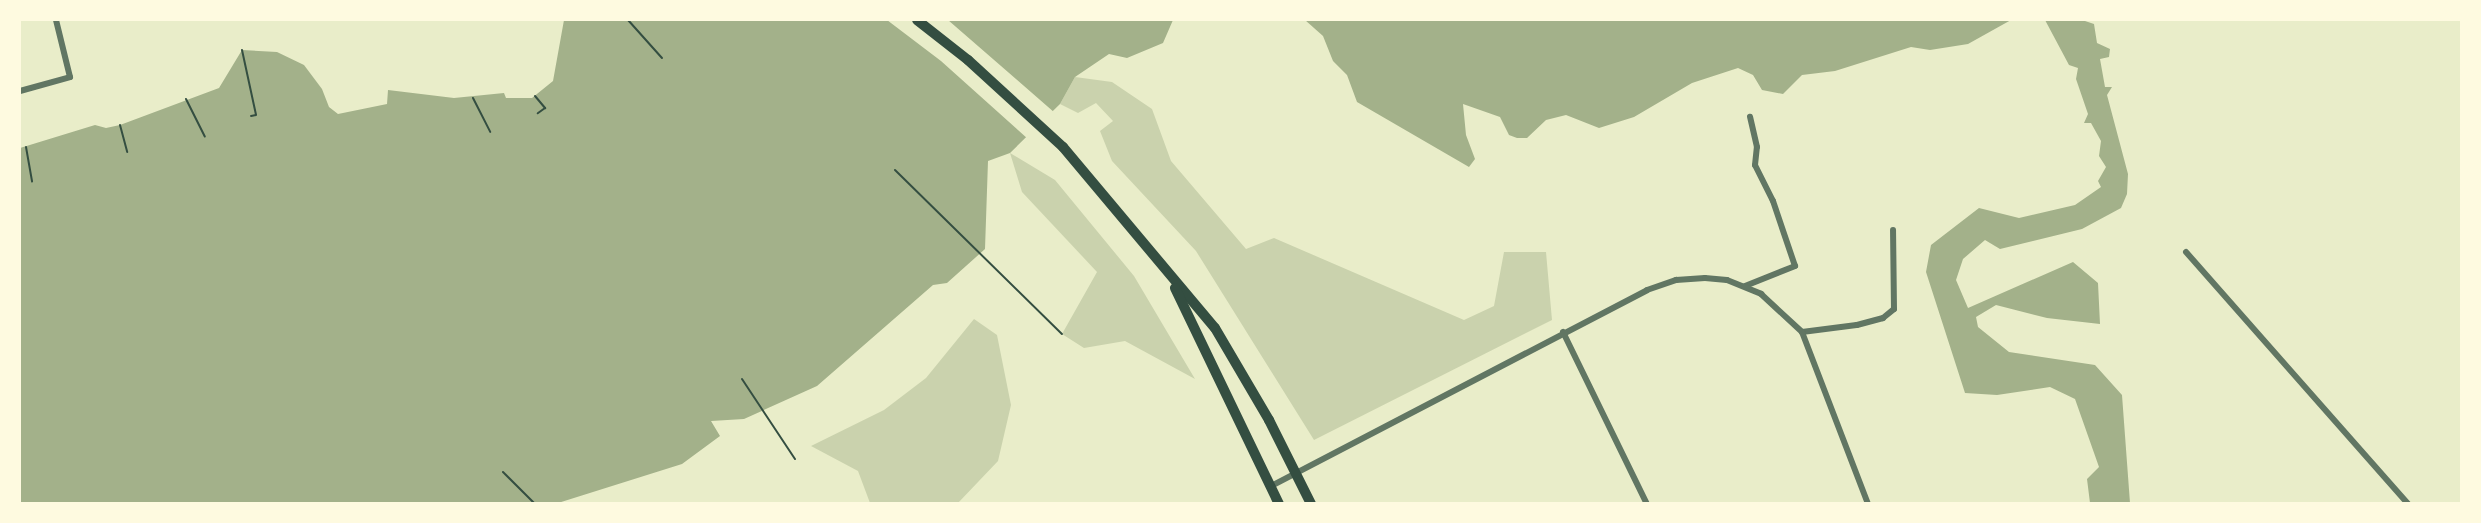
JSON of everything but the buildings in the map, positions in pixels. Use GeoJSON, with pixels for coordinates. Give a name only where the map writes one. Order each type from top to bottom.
{"type":"FeatureCollection","features":[{"type":"Feature","properties":{"kind":"main road"},"geometry":{"type":"LineString","coordinates":[[917,20],[968,60],[1063,147],[1215,328],[1311,504]]}},
{"type":"Feature","properties":{"kind":"main road"},"geometry":{"type":"LineString","coordinates":[[1172,279],[1198,341],[1279,504]]}},
{"type":"Feature","properties":{"kind":"street"},"geometry":{"type":"LineString","coordinates":[[20,91],[70,77],[56,20]]}},
{"type":"Feature","properties":{"kind":"street"},"geometry":{"type":"LineString","coordinates":[[1745,286],[1795,266],[1773,201],[1755,165],[1757,147],[1750,117]]}},
{"type":"Feature","properties":{"kind":"street"},"geometry":{"type":"LineString","coordinates":[[1802,332],[1857,325],[1883,318],[1894,309],[1893,230]]}},
{"type":"Feature","properties":{"kind":"street"},"geometry":{"type":"LineString","coordinates":[[2186,252],[2408,504]]}},
{"type":"Feature","properties":{"kind":"street"},"geometry":{"type":"LineString","coordinates":[[1270,486],[1647,290],[1676,280],[1706,278],[1745,286],[1774,302],[1802,332],[1868,504]]}},
{"type":"Feature","properties":{"kind":"street"},"geometry":{"type":"LineString","coordinates":[[1563,332],[1647,504]]}},
{"type":"Feature","properties":{"kind":"path"},"geometry":{"type":"LineString","coordinates":[[628,20],[662,58]]}},
{"type":"Feature","properties":{"kind":"path"},"geometry":{"type":"LineString","coordinates":[[242,50],[256,115],[251,116]]}},
{"type":"Feature","properties":{"kind":"path"},"geometry":{"type":"LineString","coordinates":[[535,96],[545,108],[538,113]]}},
{"type":"Feature","properties":{"kind":"path"},"geometry":{"type":"LineString","coordinates":[[473,98],[490,132]]}},
{"type":"Feature","properties":{"kind":"path"},"geometry":{"type":"LineString","coordinates":[[186,99],[205,137]]}},
{"type":"Feature","properties":{"kind":"path"},"geometry":{"type":"LineString","coordinates":[[120,125],[127,152]]}},
{"type":"Feature","properties":{"kind":"path"},"geometry":{"type":"LineString","coordinates":[[26,147],[32,181]]}},
{"type":"Feature","properties":{"kind":"path"},"geometry":{"type":"LineString","coordinates":[[895,170],[1062,334]]}},
{"type":"Feature","properties":{"kind":"path"},"geometry":{"type":"LineString","coordinates":[[742,379],[795,459]]}},
{"type":"Feature","properties":{"kind":"path"},"geometry":{"type":"LineString","coordinates":[[503,472],[535,504]]}},
{"type":"Feature","properties":{"kind":"shaded area"},"geometry":{"type":"Polygon","coordinates":[[[564,20],[1173,20],[1163,43],[1127,58],[1109,54],[1075,77],[1060,104],[1010,153],[988,161],[985,249],[947,283],[933,285],[817,386],[744,419],[711,421],[720,436],[682,464],[558,503],[20,503],[20,148],[95,125],[106,128],[120,125],[219,88],[242,50],[277,52],[304,65],[322,89],[329,107],[338,114],[387,104],[388,90],[454,98],[504,93],[506,98],[532,98],[553,81],[564,20]]]}},
{"type":"Feature","properties":{"kind":"shaded area"},"geometry":{"type":"Polygon","coordinates":[[[1305,20],[2011,20],[1968,44],[1930,50],[1911,47],[1835,71],[1802,75],[1783,94],[1762,90],[1753,75],[1738,68],[1692,83],[1634,117],[1599,128],[1566,115],[1546,120],[1527,138],[1517,138],[1509,135],[1500,117],[1463,104],[1466,135],[1475,159],[1469,167],[1357,102],[1347,75],[1333,61],[1323,36],[1305,20]]]}},
{"type":"Feature","properties":{"kind":"shaded area"},"geometry":{"type":"Polygon","coordinates":[[[2045,20],[2082,20],[2094,24],[2097,43],[2110,49],[2109,57],[2100,59],[2105,87],[2112,87],[2107,95],[2128,174],[2127,194],[2121,208],[2082,229],[2000,249],[1985,240],[1963,259],[1956,280],[1968,308],[2073,262],[2098,283],[2100,324],[2047,318],[1996,305],[1976,317],[1978,327],[2009,352],[2095,365],[2122,395],[2130,503],[2090,503],[2087,479],[2099,467],[2075,399],[2050,387],[1997,395],[1965,393],[1926,272],[1931,245],[1979,208],[2019,218],[2075,205],[2101,187],[2098,181],[2106,167],[2099,156],[2101,141],[2091,123],[2084,123],[2088,114],[2076,79],[2078,68],[2069,65],[2045,20]]]}},
{"type":"Feature","properties":{"kind":"shaded area"},"geometry":{"type":"Polygon","coordinates":[[[1075,77],[1112,82],[1152,109],[1171,161],[1246,249],[1274,238],[1464,320],[1494,306],[1504,252],[1546,252],[1552,320],[1314,440],[1196,251],[1112,161],[1100,131],[1113,121],[1096,103],[1078,113],[1060,104],[1075,77]]]}},
{"type":"Feature","properties":{"kind":"shaded area"},"geometry":{"type":"Polygon","coordinates":[[[1010,153],[1055,180],[1134,276],[1195,379],[1125,341],[1084,348],[1062,334],[1097,272],[1022,192],[1010,153]]]}},
{"type":"Feature","properties":{"kind":"shaded area"},"geometry":{"type":"Polygon","coordinates":[[[974,319],[997,335],[1011,405],[998,461],[958,503],[870,503],[858,471],[811,446],[884,410],[926,378],[974,319]]]}},
{"type":"Feature","properties":{"kind":"pier"},"geometry":{"type":"Polygon","coordinates":[[[887,20],[948,20],[1055,113],[1028,139],[941,61],[887,20]]]}}]}
